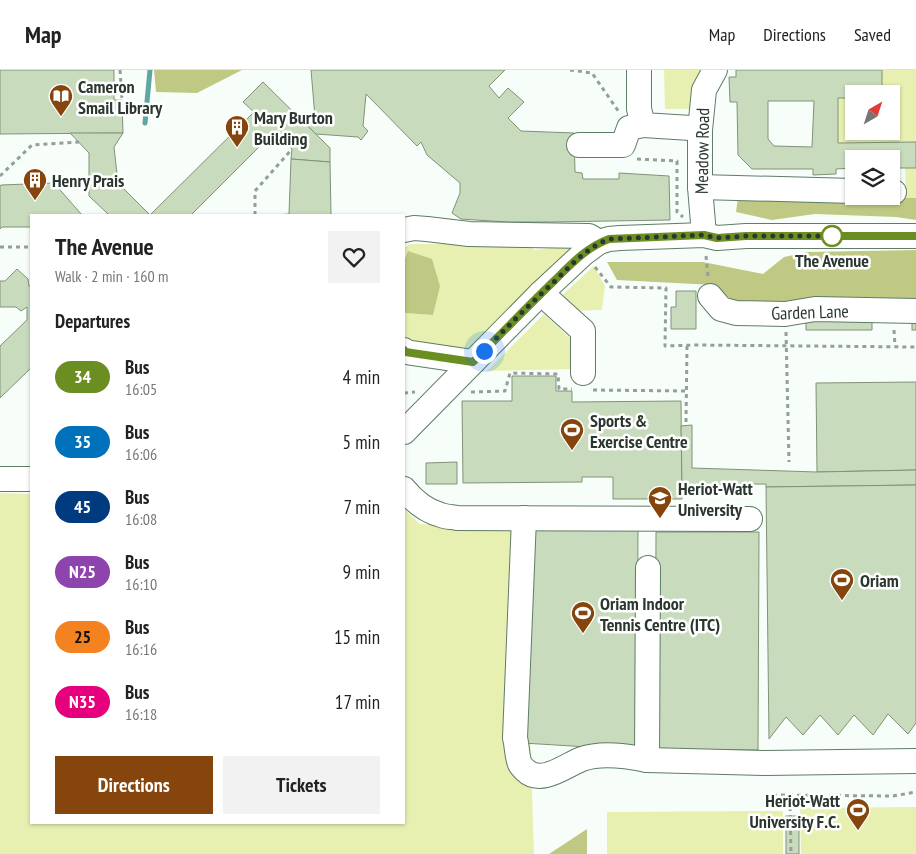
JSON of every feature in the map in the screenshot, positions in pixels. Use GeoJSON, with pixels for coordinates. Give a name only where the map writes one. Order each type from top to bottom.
{"type":"FeatureCollection","features":[{"type":"Feature","properties":{"kind":"street"},"geometry":{"type":"LineString","coordinates":[[639,70],[639,109],[643,125]]}},
{"type":"Feature","properties":{"kind":"street","name":"Meadow Road"},"geometry":{"type":"LineString","coordinates":[[704,235],[700,187],[700,130],[704,90],[715,70]]}},
{"type":"Feature","properties":{"kind":"street"},"geometry":{"type":"LineString","coordinates":[[579,145],[623,145],[629,128],[643,125],[700,130]]}},
{"type":"Feature","properties":{"kind":"street"},"geometry":{"type":"LineString","coordinates":[[700,187],[845,191]]}},
{"type":"Feature","properties":{"kind":"street"},"geometry":{"type":"LineString","coordinates":[[405,230],[428,228],[469,234],[589,236],[592,248]]}},
{"type":"Feature","properties":{"kind":"street"},"geometry":{"type":"LineString","coordinates":[[405,431],[541,293],[592,248],[609,239],[704,235],[717,238],[746,236],[916,236]]}},
{"type":"Feature","properties":{"kind":"street"},"geometry":{"type":"LineString","coordinates":[[541,293],[583,330],[582,384]]}},
{"type":"Feature","properties":{"kind":"street","name":"Garden Lane"},"geometry":{"type":"LineString","coordinates":[[710,296],[721,309],[736,313],[785,314],[815,309],[916,311]]}},
{"type":"Feature","properties":{"kind":"street"},"geometry":{"type":"LineString","coordinates":[[405,351],[473,362]]}},
{"type":"Feature","properties":{"kind":"street"},"geometry":{"type":"LineString","coordinates":[[0,479],[30,479]]}},
{"type":"Feature","properties":{"kind":"street"},"geometry":{"type":"LineString","coordinates":[[405,490],[409,496],[427,510],[457,518],[750,519]]}},
{"type":"Feature","properties":{"kind":"street"},"geometry":{"type":"LineString","coordinates":[[524,518],[515,738],[520,765],[528,773],[540,776],[553,773],[583,759],[602,756],[629,756],[647,760],[764,763],[916,761]]}},
{"type":"Feature","properties":{"kind":"street"},"geometry":{"type":"LineString","coordinates":[[647,760],[648,568]]}},
{"type":"Feature","properties":{"kind":"path"},"geometry":{"type":"LineString","coordinates":[[120,70],[122,100]]}},
{"type":"Feature","properties":{"kind":"path"},"geometry":{"type":"LineString","coordinates":[[0,176],[32,146],[79,142]]}},
{"type":"Feature","properties":{"kind":"path"},"geometry":{"type":"LineString","coordinates":[[255,214],[255,191],[292,149]]}},
{"type":"Feature","properties":{"kind":"path"},"geometry":{"type":"LineString","coordinates":[[704,235],[710,296]]}},
{"type":"Feature","properties":{"kind":"path"},"geometry":{"type":"LineString","coordinates":[[0,247],[30,247]]}},
{"type":"Feature","properties":{"kind":"path"},"geometry":{"type":"LineString","coordinates":[[592,248],[611,286],[666,288],[665,346],[916,347]]}},
{"type":"Feature","properties":{"kind":"path"},"geometry":{"type":"LineString","coordinates":[[785,314],[789,462]]}},
{"type":"Feature","properties":{"kind":"path"},"geometry":{"type":"LineString","coordinates":[[686,422],[687,346]]}},
{"type":"Feature","properties":{"kind":"path"},"geometry":{"type":"LineString","coordinates":[[505,391],[510,373],[558,374],[559,389],[582,384],[687,391]]}},
{"type":"Feature","properties":{"kind":"path"},"geometry":{"type":"LineString","coordinates":[[774,795],[893,796],[916,792]]}},
{"type":"Feature","properties":{"kind":"path"},"geometry":{"type":"LineString","coordinates":[[772,802],[790,800],[791,854]]}},
{"type":"Feature","properties":{"kind":"green space"},"geometry":{"type":"Polygon","coordinates":[[[154,70],[242,70],[197,93],[156,92],[154,70]]]}},
{"type":"Feature","properties":{"kind":"green space"},"geometry":{"type":"Polygon","coordinates":[[[664,70],[710,70],[696,109],[665,109],[664,70]]]}},
{"type":"Feature","properties":{"kind":"green space"},"geometry":{"type":"Polygon","coordinates":[[[882,70],[916,70],[916,142],[838,143],[838,98],[845,98],[845,140],[900,140],[900,85],[882,85],[882,70]]]}},
{"type":"Feature","properties":{"kind":"green space"},"geometry":{"type":"Polygon","coordinates":[[[905,168],[916,168],[916,198],[906,198],[905,168]]]}},
{"type":"Feature","properties":{"kind":"green space"},"geometry":{"type":"Polygon","coordinates":[[[738,197],[845,198],[845,205],[900,205],[900,198],[916,198],[916,220],[896,217],[815,214],[772,220],[736,212],[738,197]]]}},
{"type":"Feature","properties":{"kind":"green space"},"geometry":{"type":"Polygon","coordinates":[[[410,244],[529,244],[534,250],[579,245],[474,349],[417,346],[406,338],[405,313],[433,315],[405,263],[405,247],[410,244]]]}},
{"type":"Feature","properties":{"kind":"green space"},"geometry":{"type":"Polygon","coordinates":[[[916,250],[916,298],[909,300],[739,306],[714,285],[617,280],[607,262],[703,262],[763,274],[784,257],[807,252],[916,250]]]}},
{"type":"Feature","properties":{"kind":"green space"},"geometry":{"type":"Polygon","coordinates":[[[408,251],[432,259],[440,286],[433,315],[405,313],[405,258],[408,251]]]}},
{"type":"Feature","properties":{"kind":"green space"},"geometry":{"type":"Polygon","coordinates":[[[594,266],[605,286],[602,310],[566,311],[560,297],[594,266]]]}},
{"type":"Feature","properties":{"kind":"green space"},"geometry":{"type":"Polygon","coordinates":[[[544,314],[573,341],[573,369],[487,371],[544,314]]]}},
{"type":"Feature","properties":{"kind":"green space"},"geometry":{"type":"Polygon","coordinates":[[[0,493],[30,494],[30,824],[405,824],[405,510],[420,524],[524,530],[534,854],[0,854],[0,493]]]}},
{"type":"Feature","properties":{"kind":"green space","name":"Heriot-Watt University F.C."},"geometry":{"type":"Polygon","coordinates":[[[916,807],[916,854],[801,854],[800,808],[916,807]]]}},
{"type":"Feature","properties":{"kind":"green space"},"geometry":{"type":"Polygon","coordinates":[[[783,811],[783,854],[607,854],[607,812],[783,811]]]}},
{"type":"Feature","properties":{"kind":"green space"},"geometry":{"type":"Polygon","coordinates":[[[587,829],[587,854],[549,854],[587,829]]]}},
{"type":"Feature","properties":{"kind":"building","name":"Cameron Smail Library"},"geometry":{"type":"Polygon","coordinates":[[[0,70],[114,70],[114,100],[122,100],[123,133],[0,134],[0,70]]]}},
{"type":"Feature","properties":{"kind":"building"},"geometry":{"type":"Polygon","coordinates":[[[311,70],[505,70],[489,86],[499,98],[508,88],[524,102],[508,118],[521,131],[574,133],[575,172],[582,173],[583,179],[619,179],[619,173],[669,176],[670,220],[507,222],[461,219],[452,213],[460,193],[460,183],[427,155],[421,142],[417,146],[366,94],[363,126],[368,131],[361,140],[358,137],[316,134],[307,125],[315,117],[311,70]]]}},
{"type":"Feature","properties":{"kind":"building"},"geometry":{"type":"Polygon","coordinates":[[[736,70],[882,70],[882,85],[845,85],[845,98],[838,98],[838,143],[916,142],[916,168],[900,168],[900,150],[845,150],[845,168],[836,169],[836,174],[813,175],[813,169],[752,169],[738,155],[737,102],[730,102],[729,77],[736,77],[736,70]],[[768,101],[768,139],[774,146],[812,147],[814,101],[768,101]]]}},
{"type":"Feature","properties":{"kind":"building","name":"Mary Burton Building"},"geometry":{"type":"Polygon","coordinates":[[[263,82],[330,148],[330,162],[291,159],[292,149],[274,132],[192,214],[151,214],[254,112],[243,102],[263,82]]]}},
{"type":"Feature","properties":{"kind":"building"},"geometry":{"type":"Polygon","coordinates":[[[70,133],[123,133],[114,147],[118,183],[149,214],[108,214],[89,196],[89,153],[70,133]]]}},
{"type":"Feature","properties":{"kind":"building"},"geometry":{"type":"Polygon","coordinates":[[[291,159],[330,162],[331,214],[289,214],[291,159]]]}},
{"type":"Feature","properties":{"kind":"building","name":"Henry Prais"},"geometry":{"type":"Polygon","coordinates":[[[54,183],[81,214],[30,214],[30,227],[2,227],[0,229],[1,185],[54,183]]]}},
{"type":"Feature","properties":{"kind":"building"},"geometry":{"type":"Polygon","coordinates":[[[17,269],[28,279],[30,286],[30,369],[0,398],[0,346],[27,320],[27,307],[21,311],[16,307],[0,307],[0,281],[5,281],[17,269]]]}},
{"type":"Feature","properties":{"kind":"building"},"geometry":{"type":"Polygon","coordinates":[[[676,291],[696,291],[696,329],[671,329],[671,307],[676,307],[676,291]]]}},
{"type":"Feature","properties":{"kind":"building"},"geometry":{"type":"Polygon","coordinates":[[[806,317],[872,318],[872,330],[806,330],[806,317]]]}},
{"type":"Feature","properties":{"kind":"building"},"geometry":{"type":"Polygon","coordinates":[[[912,320],[916,320],[916,330],[912,330],[912,320]]]}},
{"type":"Feature","properties":{"kind":"building","name":"Sports & Exercise Centre"},"geometry":{"type":"Polygon","coordinates":[[[512,376],[556,376],[556,391],[572,391],[572,402],[681,401],[682,499],[613,499],[613,477],[582,477],[582,482],[463,483],[462,401],[512,401],[512,376]]]}},
{"type":"Feature","properties":{"kind":"building"},"geometry":{"type":"Polygon","coordinates":[[[916,382],[916,470],[817,472],[816,383],[916,382]]]}},
{"type":"Feature","properties":{"kind":"building"},"geometry":{"type":"Polygon","coordinates":[[[692,425],[692,468],[817,472],[916,470],[916,485],[766,487],[766,484],[682,485],[681,426],[692,425]]]}},
{"type":"Feature","properties":{"kind":"building"},"geometry":{"type":"Polygon","coordinates":[[[457,462],[457,484],[426,484],[426,463],[457,462]]]}},
{"type":"Feature","properties":{"kind":"building","name":"Oriam"},"geometry":{"type":"Polygon","coordinates":[[[916,485],[916,723],[908,734],[888,714],[873,735],[854,715],[838,735],[820,715],[803,735],[786,717],[769,739],[766,487],[916,485]]]}},
{"type":"Feature","properties":{"kind":"building","name":"Oriam Indoor Tennis Centre (ITC)"},"geometry":{"type":"Polygon","coordinates":[[[533,525],[638,526],[637,750],[523,743],[533,525]]]}},
{"type":"Feature","properties":{"kind":"building"},"geometry":{"type":"Polygon","coordinates":[[[656,532],[759,532],[758,750],[655,749],[656,532]]]}},
{"type":"Feature","properties":{"kind":"building"},"geometry":{"type":"Polygon","coordinates":[[[786,816],[799,816],[799,854],[786,854],[786,816]]]}},
{"type":"Feature","properties":{"kind":"waterway"},"geometry":{"type":"LineString","coordinates":[[145,123],[150,70]]}},
{"type":"Feature","properties":{"kind":"bus line","name":"34"},"geometry":{"type":"LineString","coordinates":[[405,351],[473,362],[541,293],[584,253],[599,242],[609,239],[704,235],[717,238],[746,236],[916,236]]}},
{"type":"Feature","properties":{"kind":"place","name":"Cameron Smail Library"},"geometry":{"type":"Point","coordinates":[61,117]}},
{"type":"Feature","properties":{"kind":"place","name":"Mary Burton Building"},"geometry":{"type":"Point","coordinates":[237,148]}},
{"type":"Feature","properties":{"kind":"place","name":"Henry Prais"},"geometry":{"type":"Point","coordinates":[35,201]}},
{"type":"Feature","properties":{"kind":"place","name":"The Avenue"},"geometry":{"type":"Point","coordinates":[832,236]}},
{"type":"Feature","properties":{"kind":"place","name":"Sports & Exercise Centre"},"geometry":{"type":"Point","coordinates":[572,451]}},
{"type":"Feature","properties":{"kind":"place","name":"Heriot-Watt University"},"geometry":{"type":"Point","coordinates":[660,519]}},
{"type":"Feature","properties":{"kind":"place","name":"Oriam"},"geometry":{"type":"Point","coordinates":[842,601]}},
{"type":"Feature","properties":{"kind":"place","name":"Oriam Indoor Tennis Centre (ITC)"},"geometry":{"type":"Point","coordinates":[583,634]}},
{"type":"Feature","properties":{"kind":"place","name":"Heriot-Watt University F.C."},"geometry":{"type":"Point","coordinates":[858,831]}},
{"type":"Feature","properties":{"kind":"route"},"geometry":{"type":"LineString","coordinates":[[484,351],[541,293],[584,253],[599,242],[609,239],[704,235],[717,238],[832,236]]}}]}
